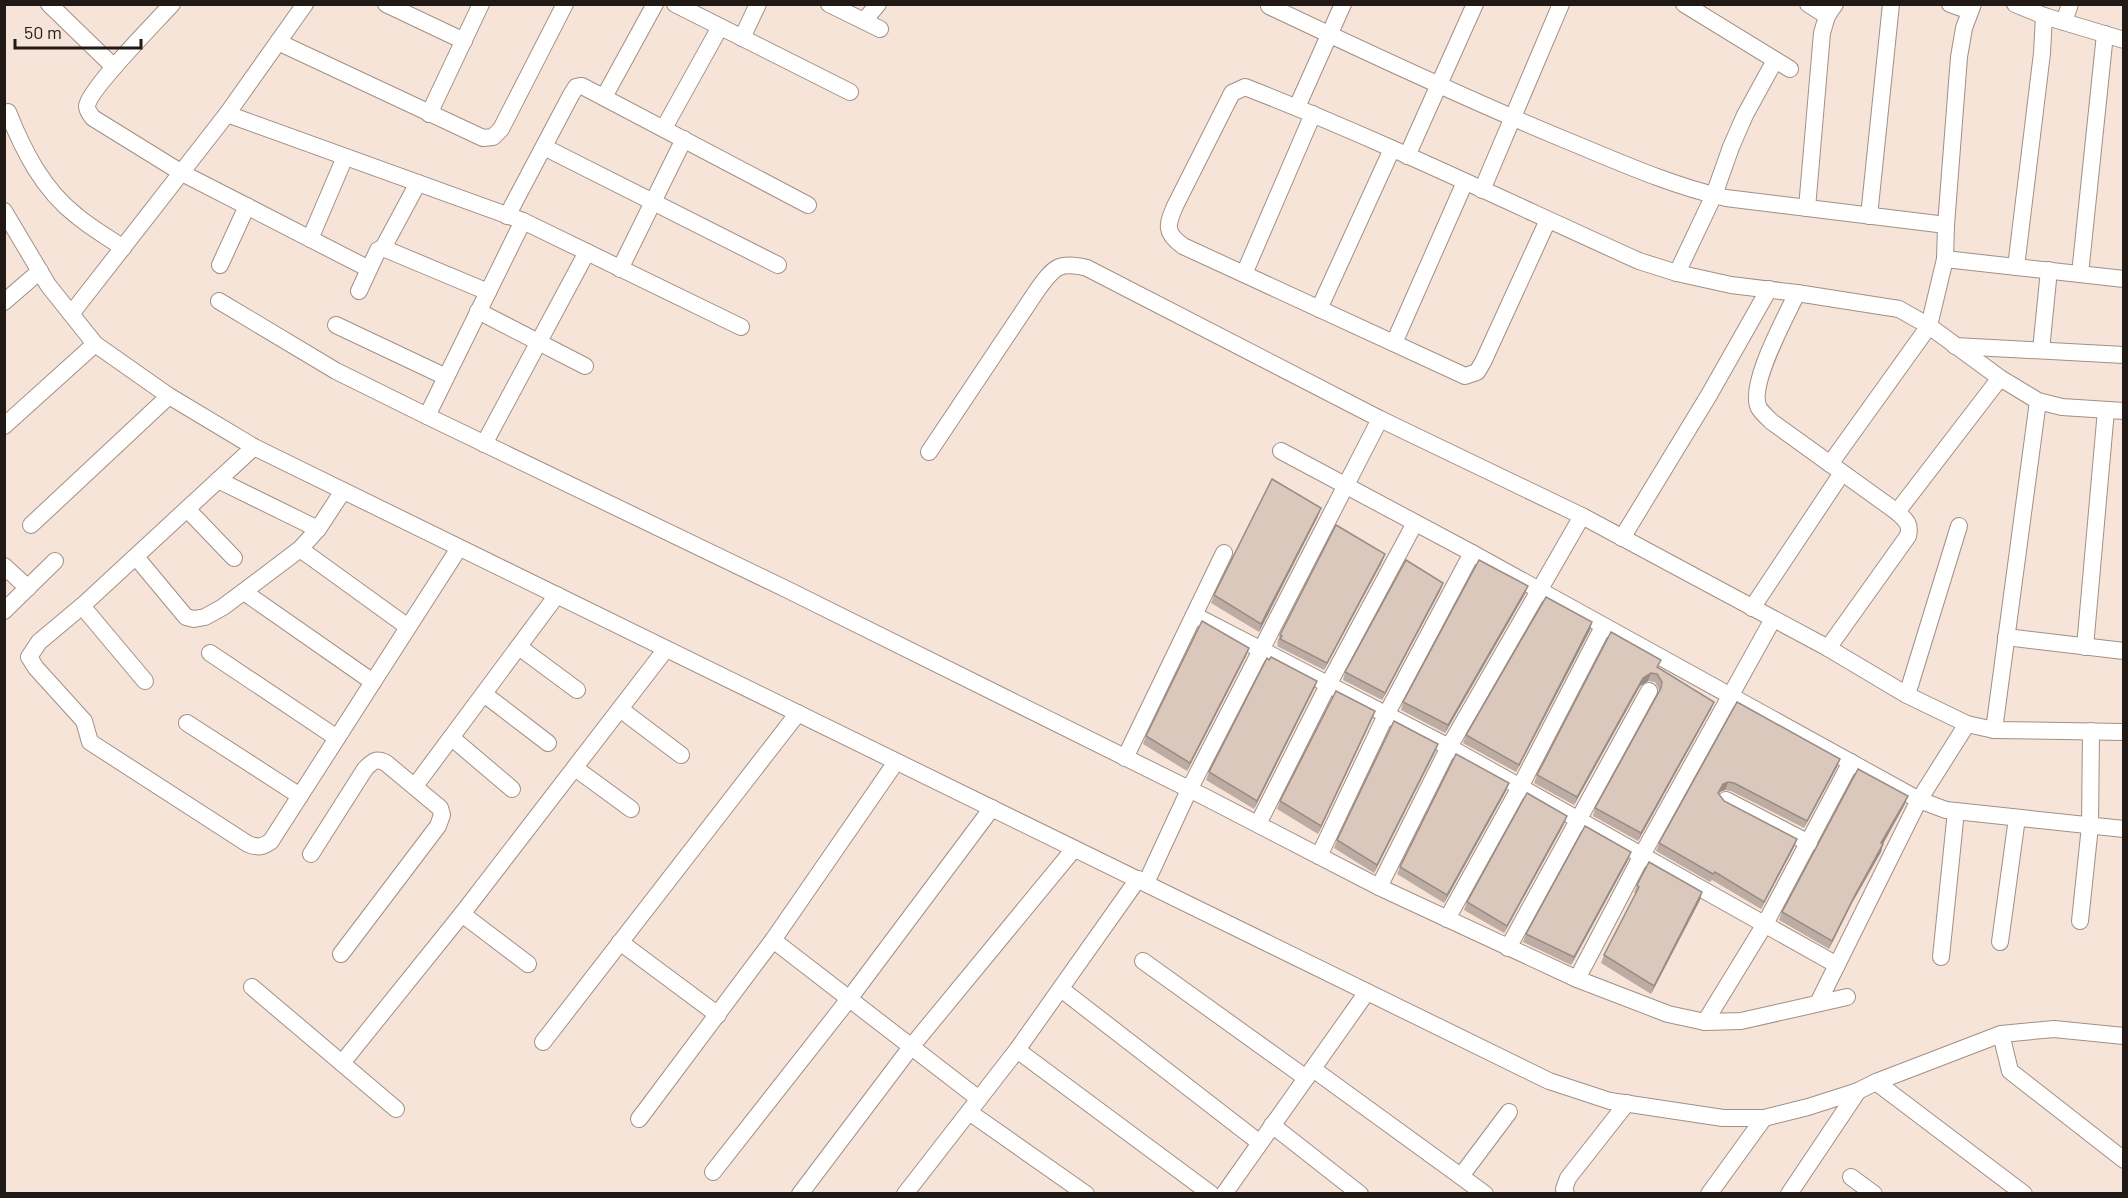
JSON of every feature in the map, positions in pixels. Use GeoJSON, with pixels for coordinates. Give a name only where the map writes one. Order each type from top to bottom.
{"type":"FeatureCollection","features":[{"type":"Feature","properties":{"kind":"street"},"geometry":{"type":"LineString","coordinates":[[49,4],[114,67]]}},
{"type":"Feature","properties":{"kind":"street"},"geometry":{"type":"LineString","coordinates":[[172,4],[114,67],[91,96],[87,105],[88,112],[93,118],[182,172],[369,269]]}},
{"type":"Feature","properties":{"kind":"street"},"geometry":{"type":"LineString","coordinates":[[71,314],[227,114],[305,4]]}},
{"type":"Feature","properties":{"kind":"street"},"geometry":{"type":"LineString","coordinates":[[386,4],[464,41]]}},
{"type":"Feature","properties":{"kind":"street"},"geometry":{"type":"LineString","coordinates":[[429,114],[481,4]]}},
{"type":"Feature","properties":{"kind":"street"},"geometry":{"type":"LineString","coordinates":[[278,42],[483,138],[493,137],[501,129],[565,4]]}},
{"type":"Feature","properties":{"kind":"street"},"geometry":{"type":"LineString","coordinates":[[604,96],[655,4]]}},
{"type":"Feature","properties":{"kind":"street"},"geometry":{"type":"LineString","coordinates":[[675,4],[850,92]]}},
{"type":"Feature","properties":{"kind":"street"},"geometry":{"type":"LineString","coordinates":[[742,38],[758,4]]}},
{"type":"Feature","properties":{"kind":"street"},"geometry":{"type":"LineString","coordinates":[[828,4],[880,29]]}},
{"type":"Feature","properties":{"kind":"street"},"geometry":{"type":"LineString","coordinates":[[864,21],[878,4]]}},
{"type":"Feature","properties":{"kind":"street"},"geometry":{"type":"LineString","coordinates":[[1297,107],[1343,4]]}},
{"type":"Feature","properties":{"kind":"street"},"geometry":{"type":"LineString","coordinates":[[1319,309],[1400,152],[1438,86],[1475,4]]}},
{"type":"Feature","properties":{"kind":"street"},"geometry":{"type":"LineString","coordinates":[[1482,190],[1561,4]]}},
{"type":"Feature","properties":{"kind":"street"},"geometry":{"type":"LineString","coordinates":[[1684,4],[1774,62],[1790,69]]}},
{"type":"Feature","properties":{"kind":"street"},"geometry":{"type":"LineString","coordinates":[[1807,208],[1822,33],[1831,10],[1808,4]]}},
{"type":"Feature","properties":{"kind":"street"},"geometry":{"type":"LineString","coordinates":[[1869,216],[1891,4]]}},
{"type":"Feature","properties":{"kind":"street"},"geometry":{"type":"LineString","coordinates":[[1752,608],[1836,469],[1929,326],[1945,259],[1959,57],[1964,28],[1971,8],[1950,4]]}},
{"type":"Feature","properties":{"kind":"street"},"geometry":{"type":"LineString","coordinates":[[2015,4],[2044,16],[2124,40]]}},
{"type":"Feature","properties":{"kind":"street"},"geometry":{"type":"LineString","coordinates":[[2064,22],[2070,4]]}},
{"type":"Feature","properties":{"kind":"street"},"geometry":{"type":"LineString","coordinates":[[1269,6],[1438,86],[1512,118],[1631,167],[1714,195],[1946,225]]}},
{"type":"Feature","properties":{"kind":"street"},"geometry":{"type":"LineString","coordinates":[[2016,267],[2042,52],[2044,16]]}},
{"type":"Feature","properties":{"kind":"street"},"geometry":{"type":"LineString","coordinates":[[664,128],[720,27]]}},
{"type":"Feature","properties":{"kind":"street"},"geometry":{"type":"LineString","coordinates":[[2080,274],[2105,34]]}},
{"type":"Feature","properties":{"kind":"street"},"geometry":{"type":"LineString","coordinates":[[1677,273],[1714,195],[1741,126],[1774,62]]}},
{"type":"Feature","properties":{"kind":"street"},"geometry":{"type":"LineString","coordinates":[[427,416],[488,292],[544,147],[576,87],[582,86],[604,96],[808,205]]}},
{"type":"Feature","properties":{"kind":"street"},"geometry":{"type":"LineString","coordinates":[[1548,220],[1477,372],[1465,376],[1183,246],[1173,239],[1168,231],[1169,221],[1232,93],[1245,87],[1400,152],[1639,261],[1677,273],[1731,285],[1899,309],[1929,326],[2001,378],[2038,401],[2062,406],[2124,411]]}},
{"type":"Feature","properties":{"kind":"street"},"geometry":{"type":"LineString","coordinates":[[8,112],[23,149],[61,201],[76,216],[123,248]]}},
{"type":"Feature","properties":{"kind":"street"},"geometry":{"type":"LineString","coordinates":[[227,114],[515,219],[741,327]]}},
{"type":"Feature","properties":{"kind":"street"},"geometry":{"type":"LineString","coordinates":[[1244,274],[1313,114]]}},
{"type":"Feature","properties":{"kind":"street"},"geometry":{"type":"LineString","coordinates":[[620,268],[684,139]]}},
{"type":"Feature","properties":{"kind":"street"},"geometry":{"type":"LineString","coordinates":[[544,147],[778,265]]}},
{"type":"Feature","properties":{"kind":"street"},"geometry":{"type":"LineString","coordinates":[[310,239],[345,157]]}},
{"type":"Feature","properties":{"kind":"street"},"geometry":{"type":"LineString","coordinates":[[1394,343],[1465,182]]}},
{"type":"Feature","properties":{"kind":"street"},"geometry":{"type":"LineString","coordinates":[[359,291],[378,250],[383,248],[418,183]]}},
{"type":"Feature","properties":{"kind":"street"},"geometry":{"type":"LineString","coordinates":[[220,265],[247,206]]}},
{"type":"Feature","properties":{"kind":"street"},"geometry":{"type":"LineString","coordinates":[[4,211],[40,271],[95,344],[169,396],[254,447],[1549,1081],[1610,1101],[1723,1118],[1764,1118],[1808,1107],[1858,1090],[2001,1034],[2054,1029],[2124,1036]]}},
{"type":"Feature","properties":{"kind":"street"},"geometry":{"type":"LineString","coordinates":[[383,248],[488,292]]}},
{"type":"Feature","properties":{"kind":"street"},"geometry":{"type":"LineString","coordinates":[[484,444],[587,252]]}},
{"type":"Feature","properties":{"kind":"street"},"geometry":{"type":"LineString","coordinates":[[1945,259],[2124,279]]}},
{"type":"Feature","properties":{"kind":"street"},"geometry":{"type":"LineString","coordinates":[[929,452],[1052,269],[1069,263],[1087,268],[1380,419],[1582,516],[1828,648],[1907,695],[1967,724],[1994,730],[2124,732]]}},
{"type":"Feature","properties":{"kind":"street"},"geometry":{"type":"LineString","coordinates":[[2041,350],[2049,270]]}},
{"type":"Feature","properties":{"kind":"street"},"geometry":{"type":"LineString","coordinates":[[4,302],[40,271]]}},
{"type":"Feature","properties":{"kind":"street"},"geometry":{"type":"LineString","coordinates":[[1622,538],[1709,395],[1769,289]]}},
{"type":"Feature","properties":{"kind":"street"},"geometry":{"type":"LineString","coordinates":[[1797,293],[1767,357],[1759,381],[1757,396],[1759,407],[1772,422],[1908,520],[1910,529],[1908,536],[1828,648]]}},
{"type":"Feature","properties":{"kind":"street"},"geometry":{"type":"LineString","coordinates":[[219,302],[336,371],[776,584],[1258,824],[1379,887],[1577,979],[1668,1014],[1704,1022],[1741,1021],[1847,998]]}},
{"type":"Feature","properties":{"kind":"street"},"geometry":{"type":"LineString","coordinates":[[478,311],[585,366]]}},
{"type":"Feature","properties":{"kind":"street"},"geometry":{"type":"LineString","coordinates":[[336,325],[446,377]]}},
{"type":"Feature","properties":{"kind":"street"},"geometry":{"type":"LineString","coordinates":[[4,426],[95,344]]}},
{"type":"Feature","properties":{"kind":"street"},"geometry":{"type":"LineString","coordinates":[[1955,346],[2124,355]]}},
{"type":"Feature","properties":{"kind":"street"},"geometry":{"type":"LineString","coordinates":[[1897,512],[2001,378]]}},
{"type":"Feature","properties":{"kind":"street"},"geometry":{"type":"LineString","coordinates":[[31,525],[169,396]]}},
{"type":"Feature","properties":{"kind":"street"},"geometry":{"type":"LineString","coordinates":[[1994,730],[2038,401]]}},
{"type":"Feature","properties":{"kind":"street"},"geometry":{"type":"LineString","coordinates":[[2085,646],[2106,410]]}},
{"type":"Feature","properties":{"kind":"street"},"geometry":{"type":"LineString","coordinates":[[905,1194],[1017,1050],[1142,881],[1380,419]]}},
{"type":"Feature","properties":{"kind":"street"},"geometry":{"type":"LineString","coordinates":[[254,447],[82,606],[39,642],[29,657],[36,668],[84,721],[90,742],[256,848],[271,841],[459,548]]}},
{"type":"Feature","properties":{"kind":"street"},"geometry":{"type":"LineString","coordinates":[[1281,451],[1472,553],[1919,800],[1956,812],[2124,829]]}},
{"type":"Feature","properties":{"kind":"street"},"geometry":{"type":"LineString","coordinates":[[218,480],[318,529]]}},
{"type":"Feature","properties":{"kind":"street"},"geometry":{"type":"LineString","coordinates":[[136,556],[186,616],[194,619],[205,617],[244,592],[300,549],[318,529],[343,491]]}},
{"type":"Feature","properties":{"kind":"street"},"geometry":{"type":"LineString","coordinates":[[187,509],[234,558]]}},
{"type":"Feature","properties":{"kind":"street"},"geometry":{"type":"LineString","coordinates":[[1379,887],[1449,747],[1582,516]]}},
{"type":"Feature","properties":{"kind":"street"},"geometry":{"type":"LineString","coordinates":[[1258,824],[1328,685],[1415,523]]}},
{"type":"Feature","properties":{"kind":"street"},"geometry":{"type":"LineString","coordinates":[[1907,695],[1959,526]]}},
{"type":"Feature","properties":{"kind":"street"},"geometry":{"type":"LineString","coordinates":[[300,549],[408,627]]}},
{"type":"Feature","properties":{"kind":"street"},"geometry":{"type":"LineString","coordinates":[[1125,758],[1224,553]]}},
{"type":"Feature","properties":{"kind":"street"},"geometry":{"type":"LineString","coordinates":[[1319,856],[1386,714],[1472,553]]}},
{"type":"Feature","properties":{"kind":"street"},"geometry":{"type":"LineString","coordinates":[[4,611],[55,561]]}},
{"type":"Feature","properties":{"kind":"street"},"geometry":{"type":"LineString","coordinates":[[4,566],[28,588]]}},
{"type":"Feature","properties":{"kind":"street"},"geometry":{"type":"LineString","coordinates":[[244,592],[373,682]]}},
{"type":"Feature","properties":{"kind":"street"},"geometry":{"type":"LineString","coordinates":[[416,786],[557,595]]}},
{"type":"Feature","properties":{"kind":"street"},"geometry":{"type":"LineString","coordinates":[[82,606],[146,681]]}},
{"type":"Feature","properties":{"kind":"street"},"geometry":{"type":"LineString","coordinates":[[1194,615],[1449,747],[1837,965]]}},
{"type":"Feature","properties":{"kind":"street"},"geometry":{"type":"LineString","coordinates":[[1577,979],[1642,855],[1773,619]]}},
{"type":"Feature","properties":{"kind":"street"},"geometry":{"type":"LineString","coordinates":[[1447,919],[1520,787],[1603,627]]}},
{"type":"Feature","properties":{"kind":"street"},"geometry":{"type":"LineString","coordinates":[[2006,637],[2124,651]]}},
{"type":"Feature","properties":{"kind":"street"},"geometry":{"type":"LineString","coordinates":[[519,647],[577,690]]}},
{"type":"Feature","properties":{"kind":"street"},"geometry":{"type":"LineString","coordinates":[[342,1063],[462,914],[666,649]]}},
{"type":"Feature","properties":{"kind":"street"},"geometry":{"type":"LineString","coordinates":[[210,653],[337,738]]}},
{"type":"Feature","properties":{"kind":"street"},"geometry":{"type":"LineString","coordinates":[[1508,948],[1649,691]]}},
{"type":"Feature","properties":{"kind":"street"},"geometry":{"type":"LineString","coordinates":[[484,694],[548,743]]}},
{"type":"Feature","properties":{"kind":"street"},"geometry":{"type":"LineString","coordinates":[[621,709],[681,754]]}},
{"type":"Feature","properties":{"kind":"street"},"geometry":{"type":"LineString","coordinates":[[543,1042],[798,713]]}},
{"type":"Feature","properties":{"kind":"street"},"geometry":{"type":"LineString","coordinates":[[187,723],[300,796]]}},
{"type":"Feature","properties":{"kind":"street"},"geometry":{"type":"LineString","coordinates":[[1818,1003],[1919,800],[1967,724]]}},
{"type":"Feature","properties":{"kind":"street"},"geometry":{"type":"LineString","coordinates":[[2080,921],[2090,826],[2091,731]]}},
{"type":"Feature","properties":{"kind":"street"},"geometry":{"type":"LineString","coordinates":[[452,738],[512,789]]}},
{"type":"Feature","properties":{"kind":"street"},"geometry":{"type":"LineString","coordinates":[[311,854],[372,761],[379,760],[386,763],[440,808],[442,815],[438,826],[341,954]]}},
{"type":"Feature","properties":{"kind":"street"},"geometry":{"type":"LineString","coordinates":[[639,1119],[773,940],[896,762]]}},
{"type":"Feature","properties":{"kind":"street"},"geometry":{"type":"LineString","coordinates":[[1704,1022],[1765,924],[1851,762]]}},
{"type":"Feature","properties":{"kind":"street"},"geometry":{"type":"LineString","coordinates":[[575,768],[631,809]]}},
{"type":"Feature","properties":{"kind":"street"},"geometry":{"type":"LineString","coordinates":[[1726,800],[1809,843]]}},
{"type":"Feature","properties":{"kind":"street"},"geometry":{"type":"LineString","coordinates":[[713,1172],[849,999],[992,808]]}},
{"type":"Feature","properties":{"kind":"street"},"geometry":{"type":"LineString","coordinates":[[1941,957],[1956,812]]}},
{"type":"Feature","properties":{"kind":"street"},"geometry":{"type":"LineString","coordinates":[[2000,942],[2017,818]]}},
{"type":"Feature","properties":{"kind":"street"},"geometry":{"type":"LineString","coordinates":[[800,1194],[911,1047],[1074,849]]}},
{"type":"Feature","properties":{"kind":"street"},"geometry":{"type":"LineString","coordinates":[[462,914],[528,964]]}},
{"type":"Feature","properties":{"kind":"street"},"geometry":{"type":"LineString","coordinates":[[773,940],[911,1047],[974,1105],[1086,1194]]}},
{"type":"Feature","properties":{"kind":"street"},"geometry":{"type":"LineString","coordinates":[[620,942],[718,1015]]}},
{"type":"Feature","properties":{"kind":"street"},"geometry":{"type":"LineString","coordinates":[[1143,960],[1485,1194]]}},
{"type":"Feature","properties":{"kind":"street"},"geometry":{"type":"LineString","coordinates":[[252,987],[396,1109]]}},
{"type":"Feature","properties":{"kind":"street"},"geometry":{"type":"LineString","coordinates":[[1060,989],[1260,1143]]}},
{"type":"Feature","properties":{"kind":"street"},"geometry":{"type":"LineString","coordinates":[[1224,1194],[1368,992]]}},
{"type":"Feature","properties":{"kind":"street"},"geometry":{"type":"LineString","coordinates":[[2001,1034],[2010,1071],[2124,1160]]}},
{"type":"Feature","properties":{"kind":"street"},"geometry":{"type":"LineString","coordinates":[[1017,1050],[1211,1194]]}},
{"type":"Feature","properties":{"kind":"street"},"geometry":{"type":"LineString","coordinates":[[1876,1082],[2024,1194]]}},
{"type":"Feature","properties":{"kind":"street"},"geometry":{"type":"LineString","coordinates":[[1789,1194],[1858,1090]]}},
{"type":"Feature","properties":{"kind":"street"},"geometry":{"type":"LineString","coordinates":[[1566,1194],[1564,1189],[1568,1178],[1627,1103]]}},
{"type":"Feature","properties":{"kind":"street"},"geometry":{"type":"LineString","coordinates":[[1461,1176],[1509,1112]]}},
{"type":"Feature","properties":{"kind":"street"},"geometry":{"type":"LineString","coordinates":[[1709,1194],[1764,1118]]}},
{"type":"Feature","properties":{"kind":"street"},"geometry":{"type":"LineString","coordinates":[[1272,1125],[1360,1194]]}},
{"type":"Feature","properties":{"kind":"street"},"geometry":{"type":"LineString","coordinates":[[1851,1177],[1874,1194]]}},
{"type":"Feature","properties":{"kind":"building"},"geometry":{"type":"Polygon","coordinates":[[[1272,479],[1321,508],[1261,624],[1214,595],[1272,479]]]}},
{"type":"Feature","properties":{"kind":"building"},"geometry":{"type":"Polygon","coordinates":[[[1336,525],[1385,554],[1327,663],[1280,639],[1282,636],[1280,635],[1336,525]]]}},
{"type":"Feature","properties":{"kind":"building"},"geometry":{"type":"Polygon","coordinates":[[[1406,560],[1443,583],[1385,693],[1345,672],[1406,560]]]}},
{"type":"Feature","properties":{"kind":"building"},"geometry":{"type":"Polygon","coordinates":[[[1479,560],[1528,586],[1448,725],[1403,702],[1479,560]]]}},
{"type":"Feature","properties":{"kind":"building"},"geometry":{"type":"Polygon","coordinates":[[[1546,597],[1592,622],[1519,765],[1466,735],[1546,597]]]}},
{"type":"Feature","properties":{"kind":"building"},"geometry":{"type":"Polygon","coordinates":[[[1202,621],[1249,648],[1190,763],[1146,736],[1202,621]]]}},
{"type":"Feature","properties":{"kind":"building"},"geometry":{"type":"Polygon","coordinates":[[[1611,632],[1661,660],[1657,667],[1714,702],[1641,833],[1595,808],[1661,688],[1662,682],[1657,674],[1651,673],[1643,678],[1577,797],[1537,775],[1611,632]]]}},
{"type":"Feature","properties":{"kind":"building"},"geometry":{"type":"Polygon","coordinates":[[[1271,657],[1317,681],[1257,801],[1209,772],[1267,658],[1269,660],[1271,657]]]}},
{"type":"Feature","properties":{"kind":"building"},"geometry":{"type":"Polygon","coordinates":[[[1336,691],[1375,711],[1321,826],[1280,801],[1336,691]]]}},
{"type":"Feature","properties":{"kind":"building"},"geometry":{"type":"Polygon","coordinates":[[[1737,702],[1840,759],[1807,821],[1734,783],[1723,784],[1718,793],[1724,801],[1797,839],[1764,902],[1715,872],[1713,874],[1659,843],[1737,702]]]}},
{"type":"Feature","properties":{"kind":"building"},"geometry":{"type":"Polygon","coordinates":[[[1394,721],[1438,744],[1377,865],[1337,840],[1394,721]]]}},
{"type":"Feature","properties":{"kind":"building"},"geometry":{"type":"Polygon","coordinates":[[[1456,754],[1509,783],[1447,895],[1400,867],[1456,754]]]}},
{"type":"Feature","properties":{"kind":"building"},"geometry":{"type":"Polygon","coordinates":[[[1858,769],[1908,796],[1881,843],[1883,844],[1832,941],[1782,912],[1858,769]]]}},
{"type":"Feature","properties":{"kind":"building"},"geometry":{"type":"Polygon","coordinates":[[[1527,793],[1567,816],[1507,926],[1467,902],[1527,793]]]}},
{"type":"Feature","properties":{"kind":"building"},"geometry":{"type":"Polygon","coordinates":[[[1585,826],[1631,852],[1574,957],[1526,934],[1585,826]]]}},
{"type":"Feature","properties":{"kind":"building"},"geometry":{"type":"Polygon","coordinates":[[[1649,862],[1702,892],[1654,986],[1604,955],[1639,887],[1637,885],[1649,862]]]}}]}
